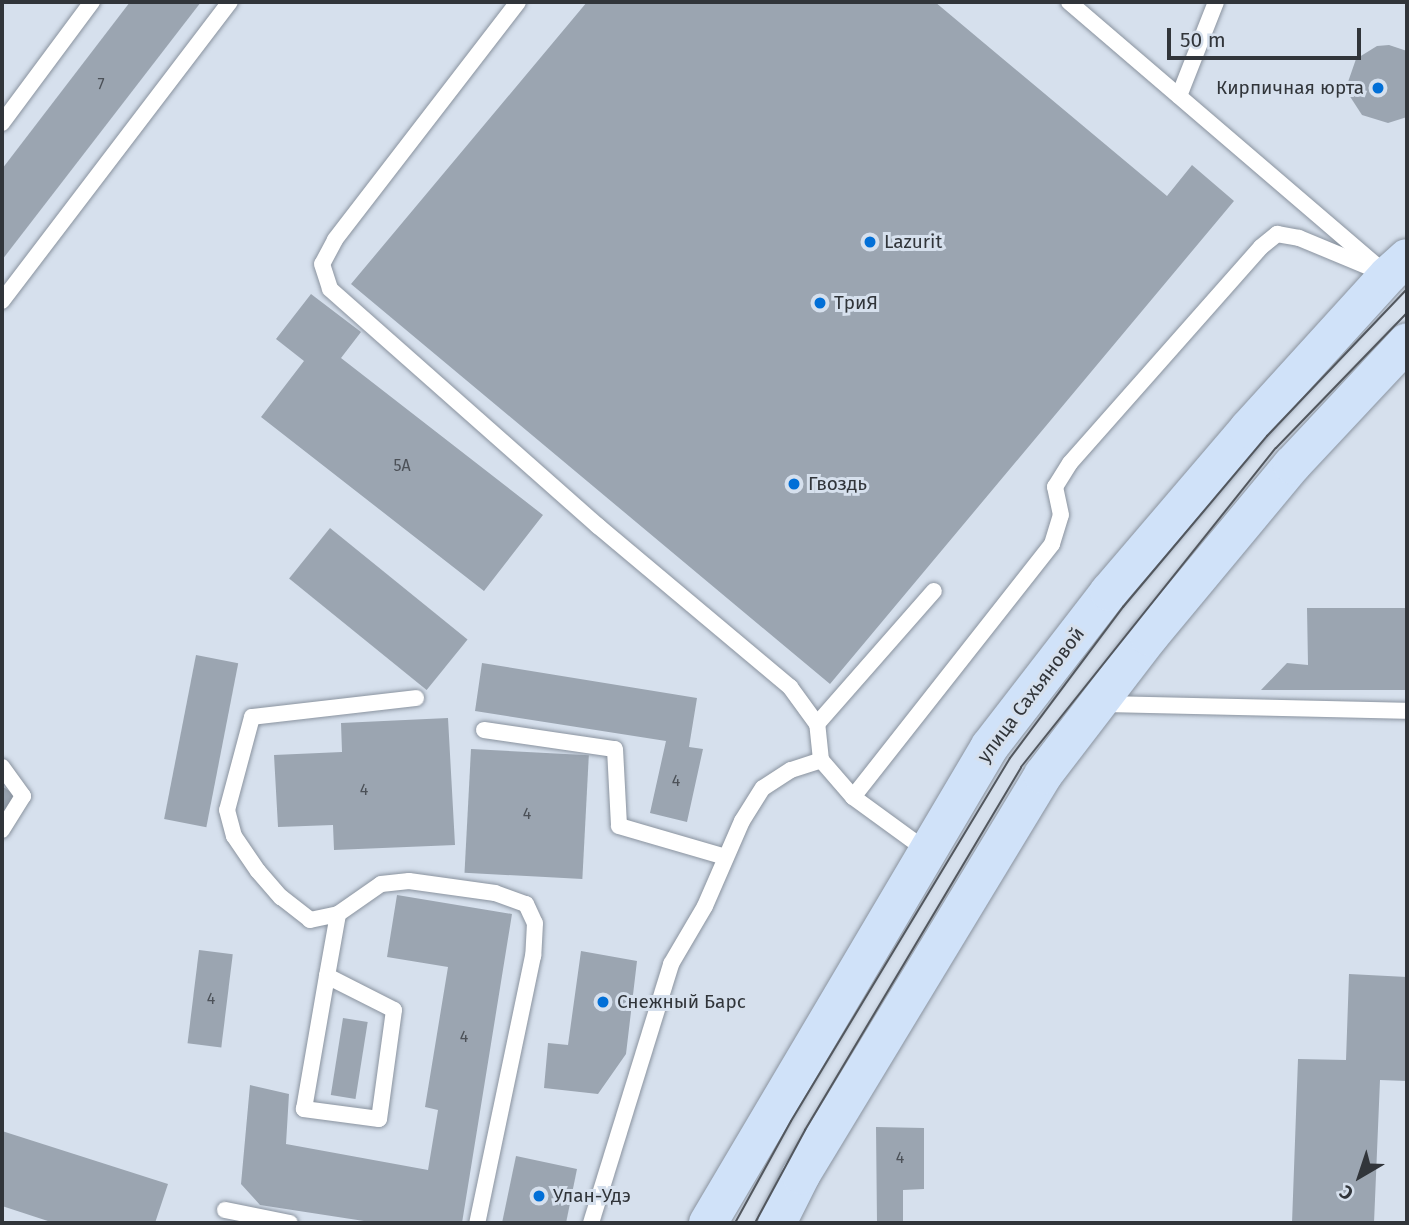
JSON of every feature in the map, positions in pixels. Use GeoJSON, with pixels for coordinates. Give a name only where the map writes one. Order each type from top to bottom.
{"type":"FeatureCollection","features":[{"type":"Feature","properties":{"kind":"main road","name":"улица Сахьяновой"},"geometry":{"type":"LineString","coordinates":[[708,1223],[990,746],[1109,592],[1248,429],[1398,266]]}},
{"type":"Feature","properties":{"kind":"main road"},"geometry":{"type":"LineString","coordinates":[[777,1223],[801,1175],[1043,775],[1095,704],[1292,465],[1407,342]]}},
{"type":"Feature","properties":{"kind":"lane"},"geometry":{"type":"LineString","coordinates":[[2,123],[92,2]]}},
{"type":"Feature","properties":{"kind":"lane"},"geometry":{"type":"LineString","coordinates":[[2,300],[230,2]]}},
{"type":"Feature","properties":{"kind":"lane"},"geometry":{"type":"LineString","coordinates":[[518,2],[335,240],[322,264],[330,289],[598,526],[790,687],[817,724],[821,761],[853,797],[928,851]]}},
{"type":"Feature","properties":{"kind":"lane"},"geometry":{"type":"LineString","coordinates":[[1069,2],[1179,96],[1398,266]]}},
{"type":"Feature","properties":{"kind":"lane"},"geometry":{"type":"LineString","coordinates":[[1179,96],[1216,2]]}},
{"type":"Feature","properties":{"kind":"lane"},"geometry":{"type":"LineString","coordinates":[[853,797],[1052,544],[1061,515],[1055,487],[1069,463],[1261,247],[1277,234],[1398,266]]}},
{"type":"Feature","properties":{"kind":"lane"},"geometry":{"type":"LineString","coordinates":[[817,724],[934,591]]}},
{"type":"Feature","properties":{"kind":"lane"},"geometry":{"type":"LineString","coordinates":[[416,698],[252,717],[227,810],[234,836],[281,897],[310,920],[338,914],[381,884],[409,881],[495,893],[526,904],[535,923],[533,956],[477,1223]]}},
{"type":"Feature","properties":{"kind":"lane"},"geometry":{"type":"LineString","coordinates":[[1095,704],[1407,710]]}},
{"type":"Feature","properties":{"kind":"lane"},"geometry":{"type":"LineString","coordinates":[[484,730],[615,749],[618,826],[726,857]]}},
{"type":"Feature","properties":{"kind":"lane"},"geometry":{"type":"LineString","coordinates":[[592,1223],[671,964],[705,906],[742,821],[763,788],[791,770],[821,761]]}},
{"type":"Feature","properties":{"kind":"lane"},"geometry":{"type":"LineString","coordinates":[[2,767],[23,796],[2,830]]}},
{"type":"Feature","properties":{"kind":"lane"},"geometry":{"type":"LineString","coordinates":[[327,976],[394,1010],[379,1119],[304,1109],[327,976],[338,914]]}},
{"type":"Feature","properties":{"kind":"lane"},"geometry":{"type":"LineString","coordinates":[[225,1210],[290,1223]]}},
{"type":"Feature","properties":{"kind":"building"},"geometry":{"type":"Polygon","coordinates":[[[130,2],[201,2],[2,260],[2,169],[130,2]]]}},
{"type":"Feature","properties":{"kind":"building","name":"Гвоздь"},"geometry":{"type":"Polygon","coordinates":[[[587,2],[935,2],[1167,196],[1192,165],[1234,201],[830,684],[351,284],[587,2]]]}},
{"type":"Feature","properties":{"kind":"building","name":"Кирпичная юрта"},"geometry":{"type":"Polygon","coordinates":[[[1389,45],[1407,51],[1407,117],[1388,123],[1362,115],[1349,95],[1348,82],[1356,59],[1377,46],[1389,45]]]}},
{"type":"Feature","properties":{"kind":"building"},"geometry":{"type":"Polygon","coordinates":[[[311,294],[361,332],[341,358],[543,515],[484,591],[261,417],[304,361],[276,339],[311,294]]]}},
{"type":"Feature","properties":{"kind":"building"},"geometry":{"type":"Polygon","coordinates":[[[330,528],[468,639],[427,690],[289,579],[330,528]]]}},
{"type":"Feature","properties":{"kind":"building"},"geometry":{"type":"Polygon","coordinates":[[[1307,608],[1407,608],[1407,690],[1261,690],[1287,663],[1308,665],[1307,608]]]}},
{"type":"Feature","properties":{"kind":"building"},"geometry":{"type":"Polygon","coordinates":[[[196,655],[238,663],[206,827],[164,819],[196,655]]]}},
{"type":"Feature","properties":{"kind":"building"},"geometry":{"type":"Polygon","coordinates":[[[482,663],[697,698],[689,747],[703,749],[687,822],[650,813],[666,741],[475,711],[482,663]]]}},
{"type":"Feature","properties":{"kind":"building"},"geometry":{"type":"Polygon","coordinates":[[[448,718],[455,845],[334,850],[333,825],[278,827],[274,755],[342,752],[341,723],[448,718]]]}},
{"type":"Feature","properties":{"kind":"building"},"geometry":{"type":"Polygon","coordinates":[[[471,749],[589,755],[582,879],[465,873],[471,749]]]}},
{"type":"Feature","properties":{"kind":"building"},"geometry":{"type":"Polygon","coordinates":[[[2,786],[15,795],[2,815],[2,786]]]}},
{"type":"Feature","properties":{"kind":"building"},"geometry":{"type":"Polygon","coordinates":[[[397,895],[512,914],[462,1223],[377,1223],[260,1205],[241,1184],[250,1085],[289,1094],[286,1144],[428,1170],[438,1110],[425,1107],[448,967],[387,957],[397,895]]]}},
{"type":"Feature","properties":{"kind":"building"},"geometry":{"type":"Polygon","coordinates":[[[199,950],[233,954],[221,1047],[188,1043],[199,950]]]}},
{"type":"Feature","properties":{"kind":"building","name":"Снежный Барс"},"geometry":{"type":"Polygon","coordinates":[[[581,951],[637,961],[626,1054],[598,1094],[544,1088],[548,1043],[568,1045],[581,951]]]}},
{"type":"Feature","properties":{"kind":"building"},"geometry":{"type":"Polygon","coordinates":[[[1349,974],[1407,977],[1407,1081],[1380,1080],[1374,1223],[1292,1223],[1298,1059],[1346,1060],[1349,974]]]}},
{"type":"Feature","properties":{"kind":"building"},"geometry":{"type":"Polygon","coordinates":[[[343,1018],[368,1022],[355,1099],[331,1095],[343,1018]]]}},
{"type":"Feature","properties":{"kind":"building"},"geometry":{"type":"Polygon","coordinates":[[[876,1127],[924,1128],[924,1189],[903,1190],[903,1223],[877,1223],[876,1127]]]}},
{"type":"Feature","properties":{"kind":"building"},"geometry":{"type":"Polygon","coordinates":[[[2,1131],[168,1184],[155,1223],[54,1223],[2,1206],[2,1131]]]}},
{"type":"Feature","properties":{"kind":"building","name":"Улан-Удэ"},"geometry":{"type":"Polygon","coordinates":[[[516,1156],[577,1169],[566,1223],[502,1223],[516,1156]]]}},
{"type":"Feature","properties":{"kind":"tram line"},"geometry":{"type":"LineString","coordinates":[[735,1223],[791,1121],[1010,758],[1123,607],[1267,436],[1407,289]]}},
{"type":"Feature","properties":{"kind":"tram line"},"geometry":{"type":"LineString","coordinates":[[755,1223],[805,1130],[1021,767],[1276,448],[1407,313]]}},
{"type":"Feature","properties":{"kind":"place","name":"Кирпичная юрта"},"geometry":{"type":"Point","coordinates":[1378,88]}},
{"type":"Feature","properties":{"kind":"place","name":"Lazurit"},"geometry":{"type":"Point","coordinates":[870,242]}},
{"type":"Feature","properties":{"kind":"place","name":"ТриЯ"},"geometry":{"type":"Point","coordinates":[820,303]}},
{"type":"Feature","properties":{"kind":"place","name":"Гвоздь"},"geometry":{"type":"Point","coordinates":[794,484]}},
{"type":"Feature","properties":{"kind":"place","name":"Снежный Барс"},"geometry":{"type":"Point","coordinates":[603,1002]}},
{"type":"Feature","properties":{"kind":"place","name":"Улан-Удэ"},"geometry":{"type":"Point","coordinates":[539,1196]}}]}
